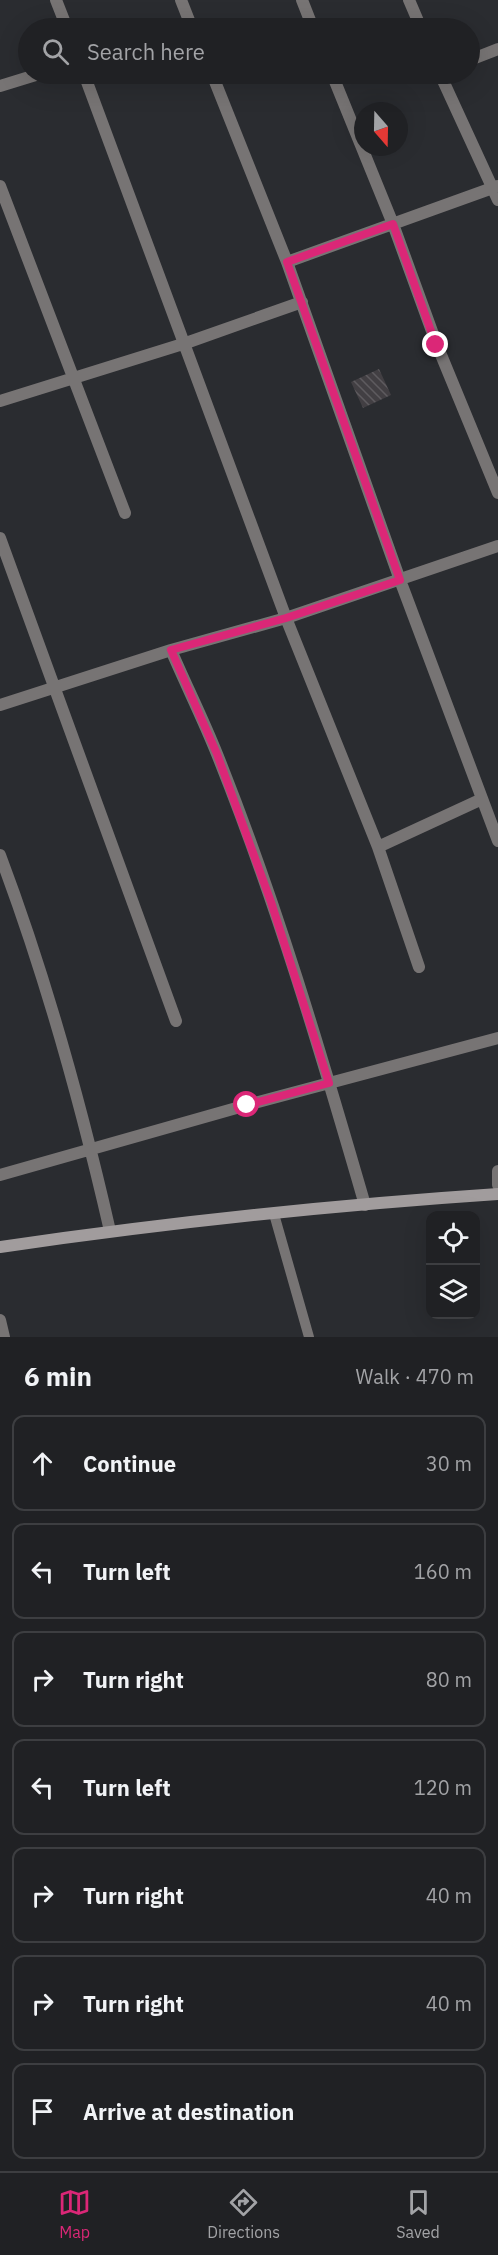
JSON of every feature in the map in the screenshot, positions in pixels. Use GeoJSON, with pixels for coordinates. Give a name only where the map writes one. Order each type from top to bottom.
{"type":"FeatureCollection","features":[{"type":"Feature","properties":{"kind":"main road"},"geometry":{"type":"LineString","coordinates":[[0,1246],[110,1231],[365,1204],[498,1194]]}},
{"type":"Feature","properties":{"kind":"street"},"geometry":{"type":"LineString","coordinates":[[56,0],[63,18]]}},
{"type":"Feature","properties":{"kind":"street"},"geometry":{"type":"LineString","coordinates":[[302,0],[310,18]]}},
{"type":"Feature","properties":{"kind":"street"},"geometry":{"type":"LineString","coordinates":[[410,0],[417,18]]}},
{"type":"Feature","properties":{"kind":"street"},"geometry":{"type":"LineString","coordinates":[[183,1],[188,18]]}},
{"type":"Feature","properties":{"kind":"street"},"geometry":{"type":"LineString","coordinates":[[480,56],[498,49]]}},
{"type":"Feature","properties":{"kind":"street"},"geometry":{"type":"LineString","coordinates":[[0,86],[18,80]]}},
{"type":"Feature","properties":{"kind":"street"},"geometry":{"type":"LineString","coordinates":[[88,84],[186,343],[286,618],[378,847],[419,967]]}},
{"type":"Feature","properties":{"kind":"street"},"geometry":{"type":"LineString","coordinates":[[216,84],[302,302],[400,580],[498,841]]}},
{"type":"Feature","properties":{"kind":"street"},"geometry":{"type":"LineString","coordinates":[[336,84],[393,224],[436,345],[498,493]]}},
{"type":"Feature","properties":{"kind":"street"},"geometry":{"type":"LineString","coordinates":[[445,84],[495,187],[498,200]]}},
{"type":"Feature","properties":{"kind":"street"},"geometry":{"type":"LineString","coordinates":[[0,186],[125,513]]}},
{"type":"Feature","properties":{"kind":"street"},"geometry":{"type":"LineString","coordinates":[[287,262],[495,187]]}},
{"type":"Feature","properties":{"kind":"street"},"geometry":{"type":"LineString","coordinates":[[0,401],[186,343],[302,302]]}},
{"type":"Feature","properties":{"kind":"street"},"geometry":{"type":"LineString","coordinates":[[0,538],[176,1021]]}},
{"type":"Feature","properties":{"kind":"street"},"geometry":{"type":"LineString","coordinates":[[0,705],[171,650],[286,618],[498,546]]}},
{"type":"Feature","properties":{"kind":"street"},"geometry":{"type":"LineString","coordinates":[[171,650],[217,754],[271,902],[365,1204]]}},
{"type":"Feature","properties":{"kind":"street"},"geometry":{"type":"LineString","coordinates":[[378,847],[482,799]]}},
{"type":"Feature","properties":{"kind":"street"},"geometry":{"type":"LineString","coordinates":[[0,855],[26,924],[92,1150],[110,1231]]}},
{"type":"Feature","properties":{"kind":"street"},"geometry":{"type":"LineString","coordinates":[[0,1175],[498,1038]]}},
{"type":"Feature","properties":{"kind":"street"},"geometry":{"type":"LineString","coordinates":[[498,1171],[498,1185]]}},
{"type":"Feature","properties":{"kind":"street"},"geometry":{"type":"LineString","coordinates":[[0,1320],[4,1337]]}},
{"type":"Feature","properties":{"kind":"lane"},"geometry":{"type":"LineString","coordinates":[[274,1214],[309,1337]]}},
{"type":"Feature","properties":{"kind":"building"},"geometry":{"type":"Polygon","coordinates":[[[379,369],[391,395],[363,408],[351,382],[379,369]]]}},
{"type":"Feature","properties":{"kind":"route"},"geometry":{"type":"LineString","coordinates":[[247,1105],[329,1083],[271,902],[217,754],[171,650],[286,618],[400,580],[287,262],[393,224],[436,345]]}}]}
